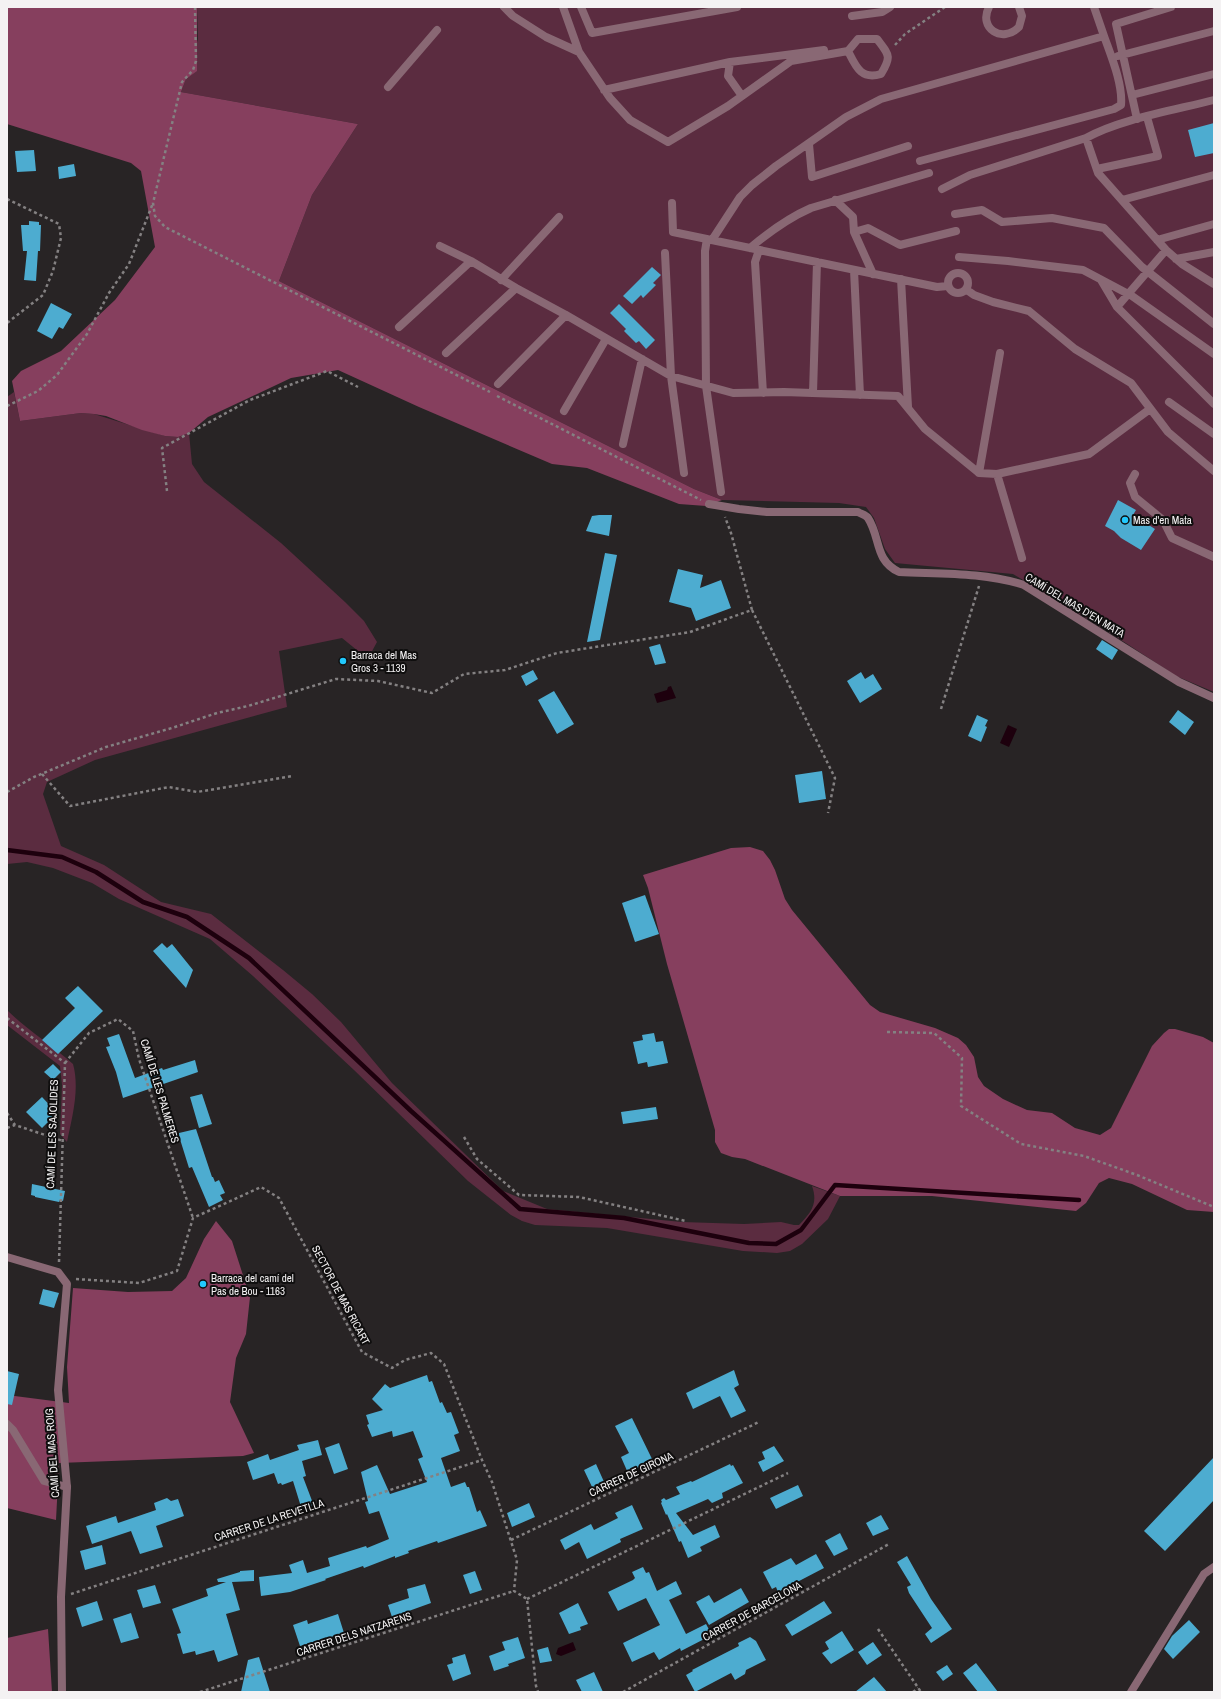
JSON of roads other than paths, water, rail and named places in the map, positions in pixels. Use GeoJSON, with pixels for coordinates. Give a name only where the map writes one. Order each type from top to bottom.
{"type":"FeatureCollection","features":[{"type":"Feature","properties":{"kind":"street"},"geometry":{"type":"LineString","coordinates":[[504,7],[513,16],[546,36],[579,52]]}},
{"type":"Feature","properties":{"kind":"street"},"geometry":{"type":"LineString","coordinates":[[563,7],[579,52],[604,90],[630,120],[668,142],[695,127],[791,62],[850,49],[858,39],[876,39],[887,52],[889,62],[881,74],[872,77],[862,73],[856,66],[850,49]]}},
{"type":"Feature","properties":{"kind":"street"},"geometry":{"type":"LineString","coordinates":[[581,7],[592,33],[737,7]]}},
{"type":"Feature","properties":{"kind":"street"},"geometry":{"type":"LineString","coordinates":[[852,16],[882,12],[890,7]]}},
{"type":"Feature","properties":{"kind":"street"},"geometry":{"type":"LineString","coordinates":[[990,7],[987,13],[988,25],[992,30],[1003,35],[1009,34],[1019,27],[1022,16],[1019,7]]}},
{"type":"Feature","properties":{"kind":"street"},"geometry":{"type":"LineString","coordinates":[[920,161],[1114,109],[1121,104],[1122,96],[1112,57],[1094,7]]}},
{"type":"Feature","properties":{"kind":"street"},"geometry":{"type":"LineString","coordinates":[[1137,120],[1116,24],[1171,7]]}},
{"type":"Feature","properties":{"kind":"street"},"geometry":{"type":"LineString","coordinates":[[388,87],[437,30]]}},
{"type":"Feature","properties":{"kind":"street"},"geometry":{"type":"LineString","coordinates":[[1112,57],[1214,31]]}},
{"type":"Feature","properties":{"kind":"street"},"geometry":{"type":"LineString","coordinates":[[721,492],[706,386],[705,251],[709,240],[740,197],[752,185],[846,117],[881,99],[1104,36]]}},
{"type":"Feature","properties":{"kind":"street"},"geometry":{"type":"LineString","coordinates":[[604,90],[730,62],[850,49]]}},
{"type":"Feature","properties":{"kind":"street"},"geometry":{"type":"LineString","coordinates":[[730,62],[728,76],[742,96]]}},
{"type":"Feature","properties":{"kind":"street"},"geometry":{"type":"LineString","coordinates":[[1132,95],[1214,74]]}},
{"type":"Feature","properties":{"kind":"street"},"geometry":{"type":"LineString","coordinates":[[942,189],[970,175],[1086,138],[1096,133],[1147,117],[1214,100]]}},
{"type":"Feature","properties":{"kind":"street"},"geometry":{"type":"LineString","coordinates":[[1096,169],[1158,156],[1147,117]]}},
{"type":"Feature","properties":{"kind":"street"},"geometry":{"type":"LineString","coordinates":[[1086,138],[1098,173],[1176,260],[1214,284]]}},
{"type":"Feature","properties":{"kind":"street"},"geometry":{"type":"LineString","coordinates":[[809,144],[812,177],[908,146]]}},
{"type":"Feature","properties":{"kind":"street"},"geometry":{"type":"LineString","coordinates":[[750,248],[796,214],[835,200],[929,173]]}},
{"type":"Feature","properties":{"kind":"street"},"geometry":{"type":"LineString","coordinates":[[1122,200],[1214,175]]}},
{"type":"Feature","properties":{"kind":"street"},"geometry":{"type":"LineString","coordinates":[[835,200],[853,217],[854,232],[873,274]]}},
{"type":"Feature","properties":{"kind":"street"},"geometry":{"type":"LineString","coordinates":[[672,203],[673,232],[937,287],[948,286]]}},
{"type":"Feature","properties":{"kind":"street"},"geometry":{"type":"LineString","coordinates":[[955,214],[982,210],[1002,222],[1052,218],[1104,228],[1147,271],[1214,324]]}},
{"type":"Feature","properties":{"kind":"street"},"geometry":{"type":"LineString","coordinates":[[502,280],[559,217]]}},
{"type":"Feature","properties":{"kind":"street"},"geometry":{"type":"LineString","coordinates":[[1157,240],[1214,224]]}},
{"type":"Feature","properties":{"kind":"street"},"geometry":{"type":"LineString","coordinates":[[854,232],[868,228],[900,245],[956,231]]}},
{"type":"Feature","properties":{"kind":"street"},"geometry":{"type":"LineString","coordinates":[[440,246],[471,261],[672,376],[733,393],[763,392],[898,396],[925,430],[979,473],[997,474],[1088,454],[1150,409]]}},
{"type":"Feature","properties":{"kind":"street"},"geometry":{"type":"LineString","coordinates":[[759,250],[755,262],[763,392]]}},
{"type":"Feature","properties":{"kind":"street"},"geometry":{"type":"LineString","coordinates":[[1117,307],[1166,250]]}},
{"type":"Feature","properties":{"kind":"street"},"geometry":{"type":"LineString","coordinates":[[1176,260],[1214,252]]}},
{"type":"Feature","properties":{"kind":"street"},"geometry":{"type":"LineString","coordinates":[[665,253],[672,376],[684,473]]}},
{"type":"Feature","properties":{"kind":"street"},"geometry":{"type":"LineString","coordinates":[[958,257],[1083,270],[1128,294],[1214,354]]}},
{"type":"Feature","properties":{"kind":"street"},"geometry":{"type":"LineString","coordinates":[[399,327],[471,261]]}},
{"type":"Feature","properties":{"kind":"street"},"geometry":{"type":"LineString","coordinates":[[814,393],[817,262]]}},
{"type":"Feature","properties":{"kind":"street"},"geometry":{"type":"LineString","coordinates":[[854,270],[860,395]]}},
{"type":"Feature","properties":{"kind":"street"},"geometry":{"type":"LineString","coordinates":[[970,292],[968,281],[962,274],[954,274],[948,281],[949,289],[961,294],[970,292],[993,302],[1029,311],[1074,349],[1131,383],[1168,432],[1214,471]]}},
{"type":"Feature","properties":{"kind":"street"},"geometry":{"type":"LineString","coordinates":[[901,279],[908,408]]}},
{"type":"Feature","properties":{"kind":"street"},"geometry":{"type":"LineString","coordinates":[[1101,280],[1117,307],[1214,404]]}},
{"type":"Feature","properties":{"kind":"street"},"geometry":{"type":"LineString","coordinates":[[446,353],[516,288]]}},
{"type":"Feature","properties":{"kind":"street"},"geometry":{"type":"LineString","coordinates":[[498,384],[566,315]]}},
{"type":"Feature","properties":{"kind":"street"},"geometry":{"type":"LineString","coordinates":[[564,412],[606,338]]}},
{"type":"Feature","properties":{"kind":"street"},"geometry":{"type":"LineString","coordinates":[[979,473],[1000,353]]}},
{"type":"Feature","properties":{"kind":"street"},"geometry":{"type":"LineString","coordinates":[[624,444],[642,359]]}},
{"type":"Feature","properties":{"kind":"street"},"geometry":{"type":"LineString","coordinates":[[1169,402],[1214,434]]}},
{"type":"Feature","properties":{"kind":"street"},"geometry":{"type":"LineString","coordinates":[[997,474],[1022,558]]}},
{"type":"Feature","properties":{"kind":"street"},"geometry":{"type":"LineString","coordinates":[[1135,474],[1130,483],[1135,497],[1163,520],[1172,538],[1214,557]]}},
{"type":"Feature","properties":{"kind":"street","name":"CAMÍ DEL MAS D'EN MATA"},"geometry":{"type":"LineString","coordinates":[[708,504],[767,512],[858,512],[868,517],[875,532],[881,554],[890,568],[899,572],[982,576],[1007,579],[1024,585],[1179,682],[1214,698]]}},
{"type":"Feature","properties":{"kind":"street","name":"CAMÍ DEL MAS ROIG"},"geometry":{"type":"LineString","coordinates":[[7,1257],[63,1278],[58,1390],[67,1487],[61,1597],[62,1692]]}},
{"type":"Feature","properties":{"kind":"street"},"geometry":{"type":"LineString","coordinates":[[7,1424],[13,1430],[44,1481],[67,1487]]}},
{"type":"Feature","properties":{"kind":"street"},"geometry":{"type":"LineString","coordinates":[[1132,1692],[1204,1574],[1214,1567]]}},
{"type":"Feature","properties":{"kind":"waterway"},"geometry":{"type":"LineString","coordinates":[[7,850],[62,857],[96,872],[143,902],[187,917],[249,958],[411,1111],[520,1209],[624,1218],[749,1243],[776,1244],[801,1230],[835,1185],[1079,1200]]}},
{"type":"Feature","properties":{"kind":"place","name":"Mas d'en Mata"},"geometry":{"type":"Point","coordinates":[1125,520]}},
{"type":"Feature","properties":{"kind":"place","name":"Barraca del Mas Gros 3 - 1139"},"geometry":{"type":"Point","coordinates":[343,661]}},
{"type":"Feature","properties":{"kind":"place","name":"Barraca del camí del Pas de Bou - 1163"},"geometry":{"type":"Point","coordinates":[203,1284]}}]}
